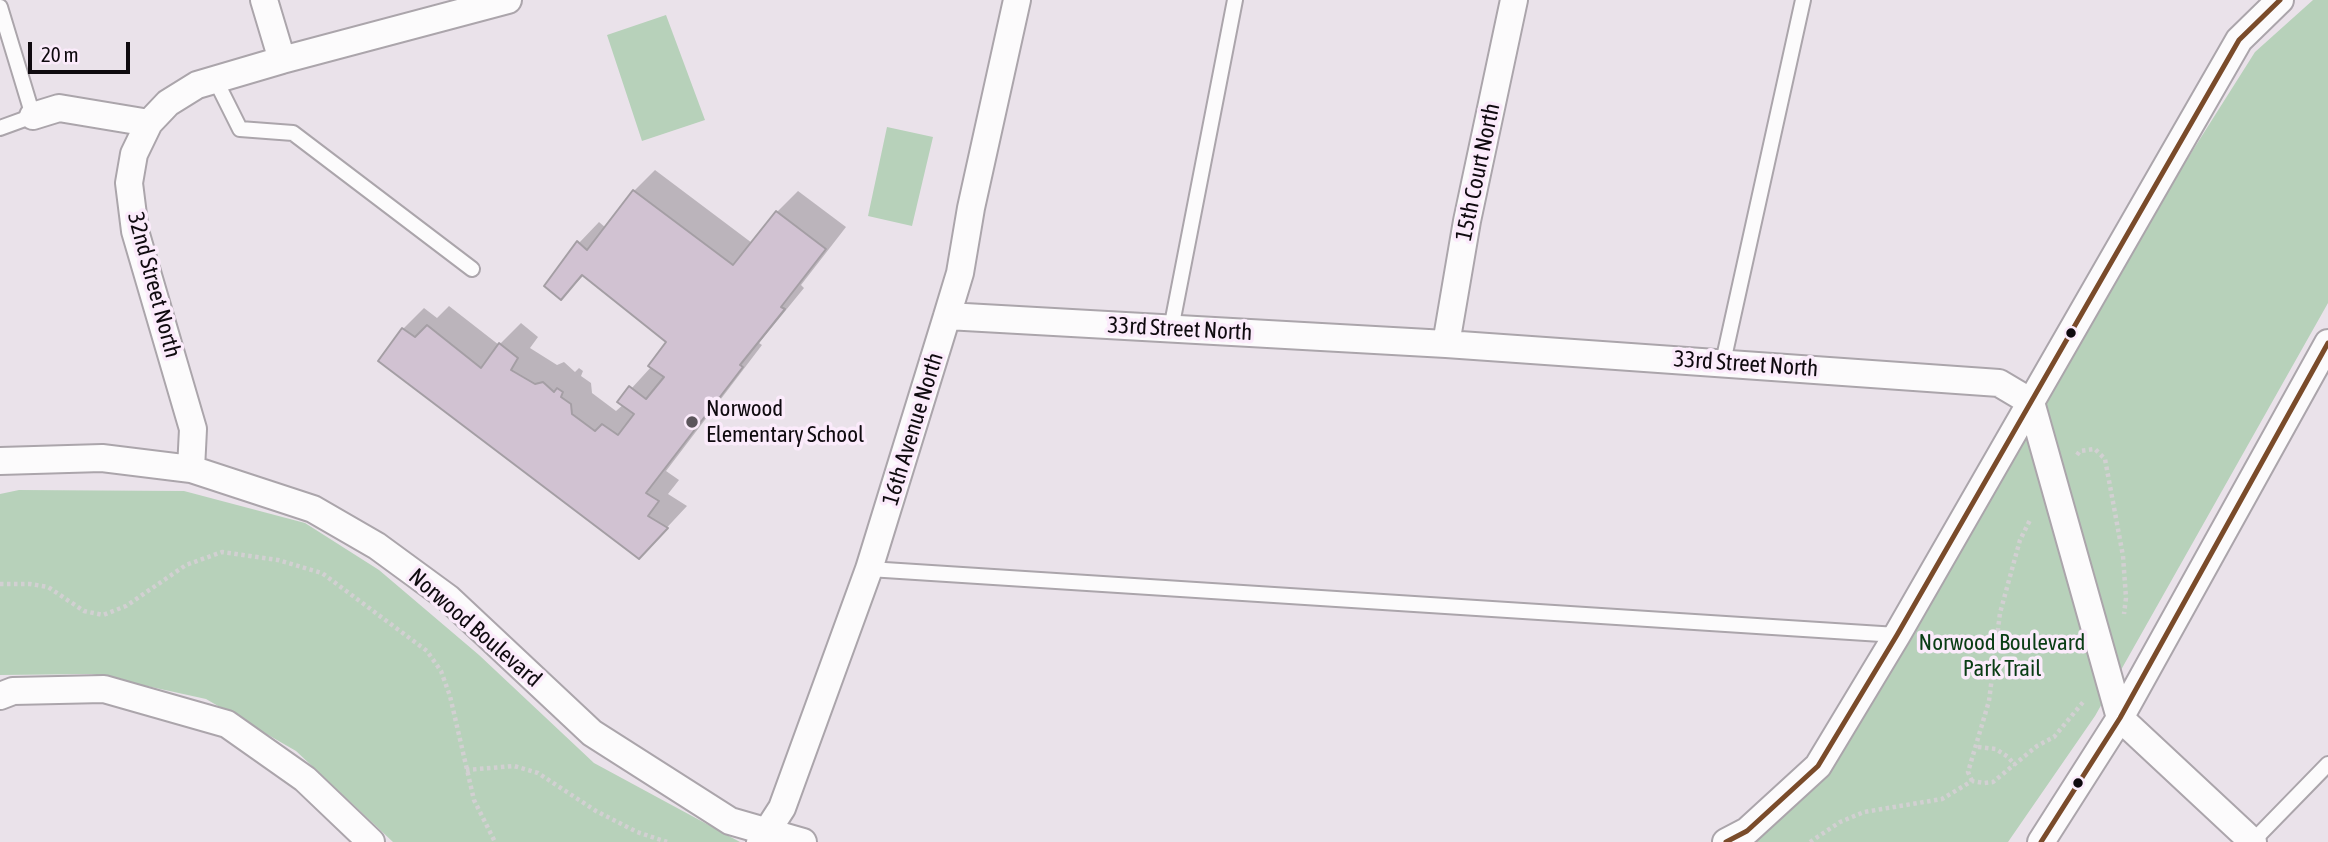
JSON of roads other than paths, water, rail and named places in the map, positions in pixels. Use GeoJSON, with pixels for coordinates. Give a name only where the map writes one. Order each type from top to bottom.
{"type":"FeatureCollection","features":[{"type":"Feature","properties":{"kind":"street"},"geometry":{"type":"LineString","coordinates":[[264,0],[282,60]]}},
{"type":"Feature","properties":{"kind":"street","name":"32nd Street North"},"geometry":{"type":"LineString","coordinates":[[191,469],[193,429],[135,231],[129,183],[134,154],[149,123],[168,103],[206,82],[466,6],[508,0]]}},
{"type":"Feature","properties":{"kind":"street","name":"16th Avenue North"},"geometry":{"type":"LineString","coordinates":[[763,836],[782,808],[869,569],[947,316],[960,273],[971,208],[1017,0]]}},
{"type":"Feature","properties":{"kind":"street","name":"15th Court North"},"geometry":{"type":"LineString","coordinates":[[1446,344],[1467,221],[1514,0]]}},
{"type":"Feature","properties":{"kind":"street"},"geometry":{"type":"LineString","coordinates":[[1726,842],[1747,831],[1818,766],[1897,635],[2239,40],[2280,0]]}},
{"type":"Feature","properties":{"kind":"street"},"geometry":{"type":"LineString","coordinates":[[33,116],[59,107],[149,123]]}},
{"type":"Feature","properties":{"kind":"street","name":"33rd Street North"},"geometry":{"type":"LineString","coordinates":[[947,316],[1446,344],[1999,383],[2031,402]]}},
{"type":"Feature","properties":{"kind":"street"},"geometry":{"type":"LineString","coordinates":[[2042,842],[2120,718],[2328,343]]}},
{"type":"Feature","properties":{"kind":"street"},"geometry":{"type":"LineString","coordinates":[[2031,402],[2120,718],[2253,842]]}},
{"type":"Feature","properties":{"kind":"street","name":"Norwood Boulevard"},"geometry":{"type":"LineString","coordinates":[[0,461],[102,458],[191,469],[313,509],[377,546],[448,598],[592,733],[730,821],[763,836],[803,842]]}},
{"type":"Feature","properties":{"kind":"street"},"geometry":{"type":"LineString","coordinates":[[0,696],[13,691],[104,689],[227,723],[304,779],[371,842]]}},
{"type":"Feature","properties":{"kind":"lane"},"geometry":{"type":"LineString","coordinates":[[1171,329],[1235,0]]}},
{"type":"Feature","properties":{"kind":"lane"},"geometry":{"type":"LineString","coordinates":[[1723,362],[1803,0]]}},
{"type":"Feature","properties":{"kind":"lane"},"geometry":{"type":"LineString","coordinates":[[0,7],[33,116],[0,128]]}},
{"type":"Feature","properties":{"kind":"lane"},"geometry":{"type":"LineString","coordinates":[[206,82],[240,129],[293,133],[472,269]]}},
{"type":"Feature","properties":{"kind":"lane"},"geometry":{"type":"LineString","coordinates":[[869,569],[1897,635]]}},
{"type":"Feature","properties":{"kind":"lane"},"geometry":{"type":"LineString","coordinates":[[2253,842],[2328,764]]}},
{"type":"Feature","properties":{"kind":"place","name":"Norwood Elementary School"},"geometry":{"type":"Point","coordinates":[692,422]}},
{"type":"Feature","properties":{"kind":"park label","name":"Norwood Boulevard Park Trail"},"geometry":{"type":"Point","coordinates":[2002,656]}}]}
